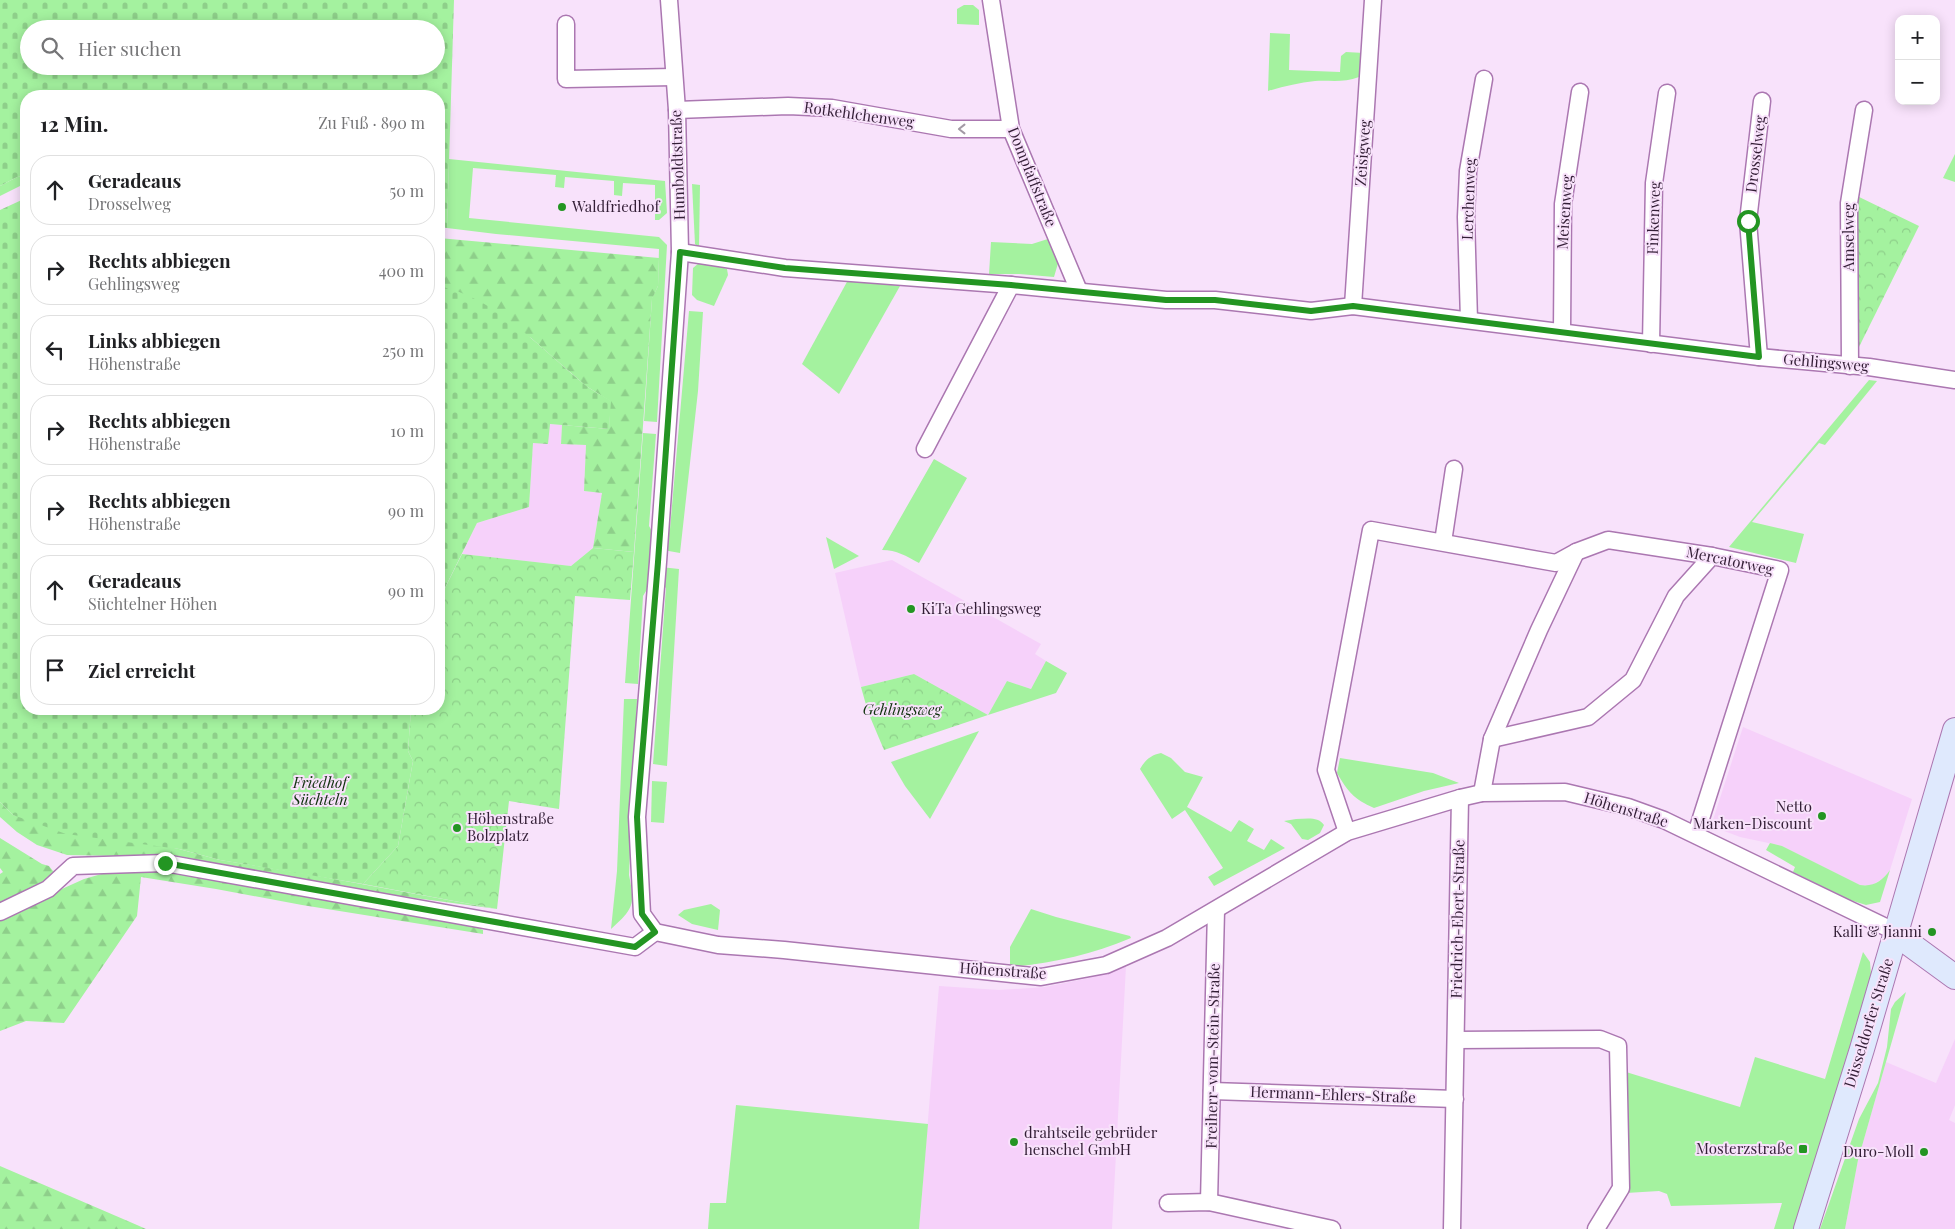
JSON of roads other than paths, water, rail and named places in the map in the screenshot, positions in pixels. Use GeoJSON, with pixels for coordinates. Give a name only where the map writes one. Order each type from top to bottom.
{"type":"FeatureCollection","features":[{"type":"Feature","properties":{"kind":"main road","name":"Düsseldorfer Straße"},"geometry":{"type":"LineString","coordinates":[[1806,1229],[1955,730]]}},
{"type":"Feature","properties":{"kind":"main road"},"geometry":{"type":"LineString","coordinates":[[1896,932],[1955,976]]}},
{"type":"Feature","properties":{"kind":"street","name":"Humboldtstraße"},"geometry":{"type":"LineString","coordinates":[[669,0],[677,110],[680,252]]}},
{"type":"Feature","properties":{"kind":"street","name":"Dompfaffstraße"},"geometry":{"type":"LineString","coordinates":[[991,0],[1011,129],[1079,292]]}},
{"type":"Feature","properties":{"kind":"street","name":"Zeisigweg"},"geometry":{"type":"LineString","coordinates":[[1353,306],[1373,0]]}},
{"type":"Feature","properties":{"kind":"street"},"geometry":{"type":"LineString","coordinates":[[566,24],[566,79],[674,77]]}},
{"type":"Feature","properties":{"kind":"street","name":"Lerchenweg"},"geometry":{"type":"LineString","coordinates":[[1469,320],[1466,216],[1468,171],[1484,80]]}},
{"type":"Feature","properties":{"kind":"street","name":"Meisenweg"},"geometry":{"type":"LineString","coordinates":[[1562,332],[1563,204],[1580,92]]}},
{"type":"Feature","properties":{"kind":"street","name":"Finkenweg"},"geometry":{"type":"LineString","coordinates":[[1651,344],[1654,183],[1667,92]]}},
{"type":"Feature","properties":{"kind":"street","name":"Drosselweg"},"geometry":{"type":"LineString","coordinates":[[1759,357],[1748,221],[1762,101]]}},
{"type":"Feature","properties":{"kind":"street","name":"Rotkehlchenweg"},"geometry":{"type":"LineString","coordinates":[[677,110],[788,106],[832,108],[951,129],[1011,129]]}},
{"type":"Feature","properties":{"kind":"street","name":"Amselweg"},"geometry":{"type":"LineString","coordinates":[[1850,366],[1848,203],[1864,110]]}},
{"type":"Feature","properties":{"kind":"street"},"geometry":{"type":"LineString","coordinates":[[0,912],[48,889],[74,866],[165,863],[635,947],[655,932],[642,914],[637,817],[659,553],[680,252]]}},
{"type":"Feature","properties":{"kind":"street","name":"Gehlingsweg"},"geometry":{"type":"LineString","coordinates":[[680,252],[785,268],[1011,285],[1166,300],[1215,300],[1311,311],[1353,306],[1759,357],[1870,367],[1955,380]]}},
{"type":"Feature","properties":{"kind":"street"},"geometry":{"type":"LineString","coordinates":[[925,448],[1011,285]]}},
{"type":"Feature","properties":{"kind":"street"},"geometry":{"type":"LineString","coordinates":[[1443,542],[1454,469]]}},
{"type":"Feature","properties":{"kind":"street","name":"Mercatorweg"},"geometry":{"type":"LineString","coordinates":[[1347,832],[1326,770],[1370,530],[1556,563],[1576,552],[1608,540],[1712,556],[1780,570],[1696,834]]}},
{"type":"Feature","properties":{"kind":"street"},"geometry":{"type":"LineString","coordinates":[[1482,793],[1492,739],[1576,552]]}},
{"type":"Feature","properties":{"kind":"street"},"geometry":{"type":"LineString","coordinates":[[1492,739],[1588,717],[1633,680],[1676,596],[1712,556]]}},
{"type":"Feature","properties":{"kind":"street","name":"Höhenstraße"},"geometry":{"type":"LineString","coordinates":[[655,932],[718,945],[784,950],[1042,977],[1106,965],[1167,938],[1347,832],[1482,793],[1564,792],[1628,807],[1664,820],[1896,932]]}},
{"type":"Feature","properties":{"kind":"street","name":"Friedrich-Ebert-Straße"},"geometry":{"type":"LineString","coordinates":[[1452,1229],[1460,798]]}},
{"type":"Feature","properties":{"kind":"street","name":"Freiherr-vom-Stein-Straße"},"geometry":{"type":"LineString","coordinates":[[1210,1202],[1216,910]]}},
{"type":"Feature","properties":{"kind":"street"},"geometry":{"type":"LineString","coordinates":[[1456,1040],[1600,1040],[1618,1046],[1621,1188],[1596,1229]]}},
{"type":"Feature","properties":{"kind":"street","name":"Hermann-Ehlers-Straße"},"geometry":{"type":"LineString","coordinates":[[1212,1091],[1455,1099]]}},
{"type":"Feature","properties":{"kind":"street"},"geometry":{"type":"LineString","coordinates":[[1168,1203],[1210,1202],[1332,1229]]}},
{"type":"Feature","properties":{"kind":"place","name":"Waldfriedhof"},"geometry":{"type":"Point","coordinates":[562,207]}},
{"type":"Feature","properties":{"kind":"place","name":"KiTa Gehlingsweg"},"geometry":{"type":"Point","coordinates":[911,609]}},
{"type":"Feature","properties":{"kind":"place","name":"Netto Marken-Discount"},"geometry":{"type":"Point","coordinates":[1822,816]}},
{"type":"Feature","properties":{"kind":"place","name":"Höhenstraße Bolzplatz"},"geometry":{"type":"Point","coordinates":[457,828]}},
{"type":"Feature","properties":{"kind":"place","name":"Kalli & Jianni"},"geometry":{"type":"Point","coordinates":[1932,932]}},
{"type":"Feature","properties":{"kind":"place","name":"drahtseile gebrüder henschel GmbH"},"geometry":{"type":"Point","coordinates":[1014,1142]}},
{"type":"Feature","properties":{"kind":"place","name":"Mosterzstraße"},"geometry":{"type":"Point","coordinates":[1803,1149]}},
{"type":"Feature","properties":{"kind":"place","name":"Duro-Moll"},"geometry":{"type":"Point","coordinates":[1924,1152]}},
{"type":"Feature","properties":{"kind":"park label","name":"Friedhof Süchteln"},"geometry":{"type":"Point","coordinates":[320,792]}}]}
